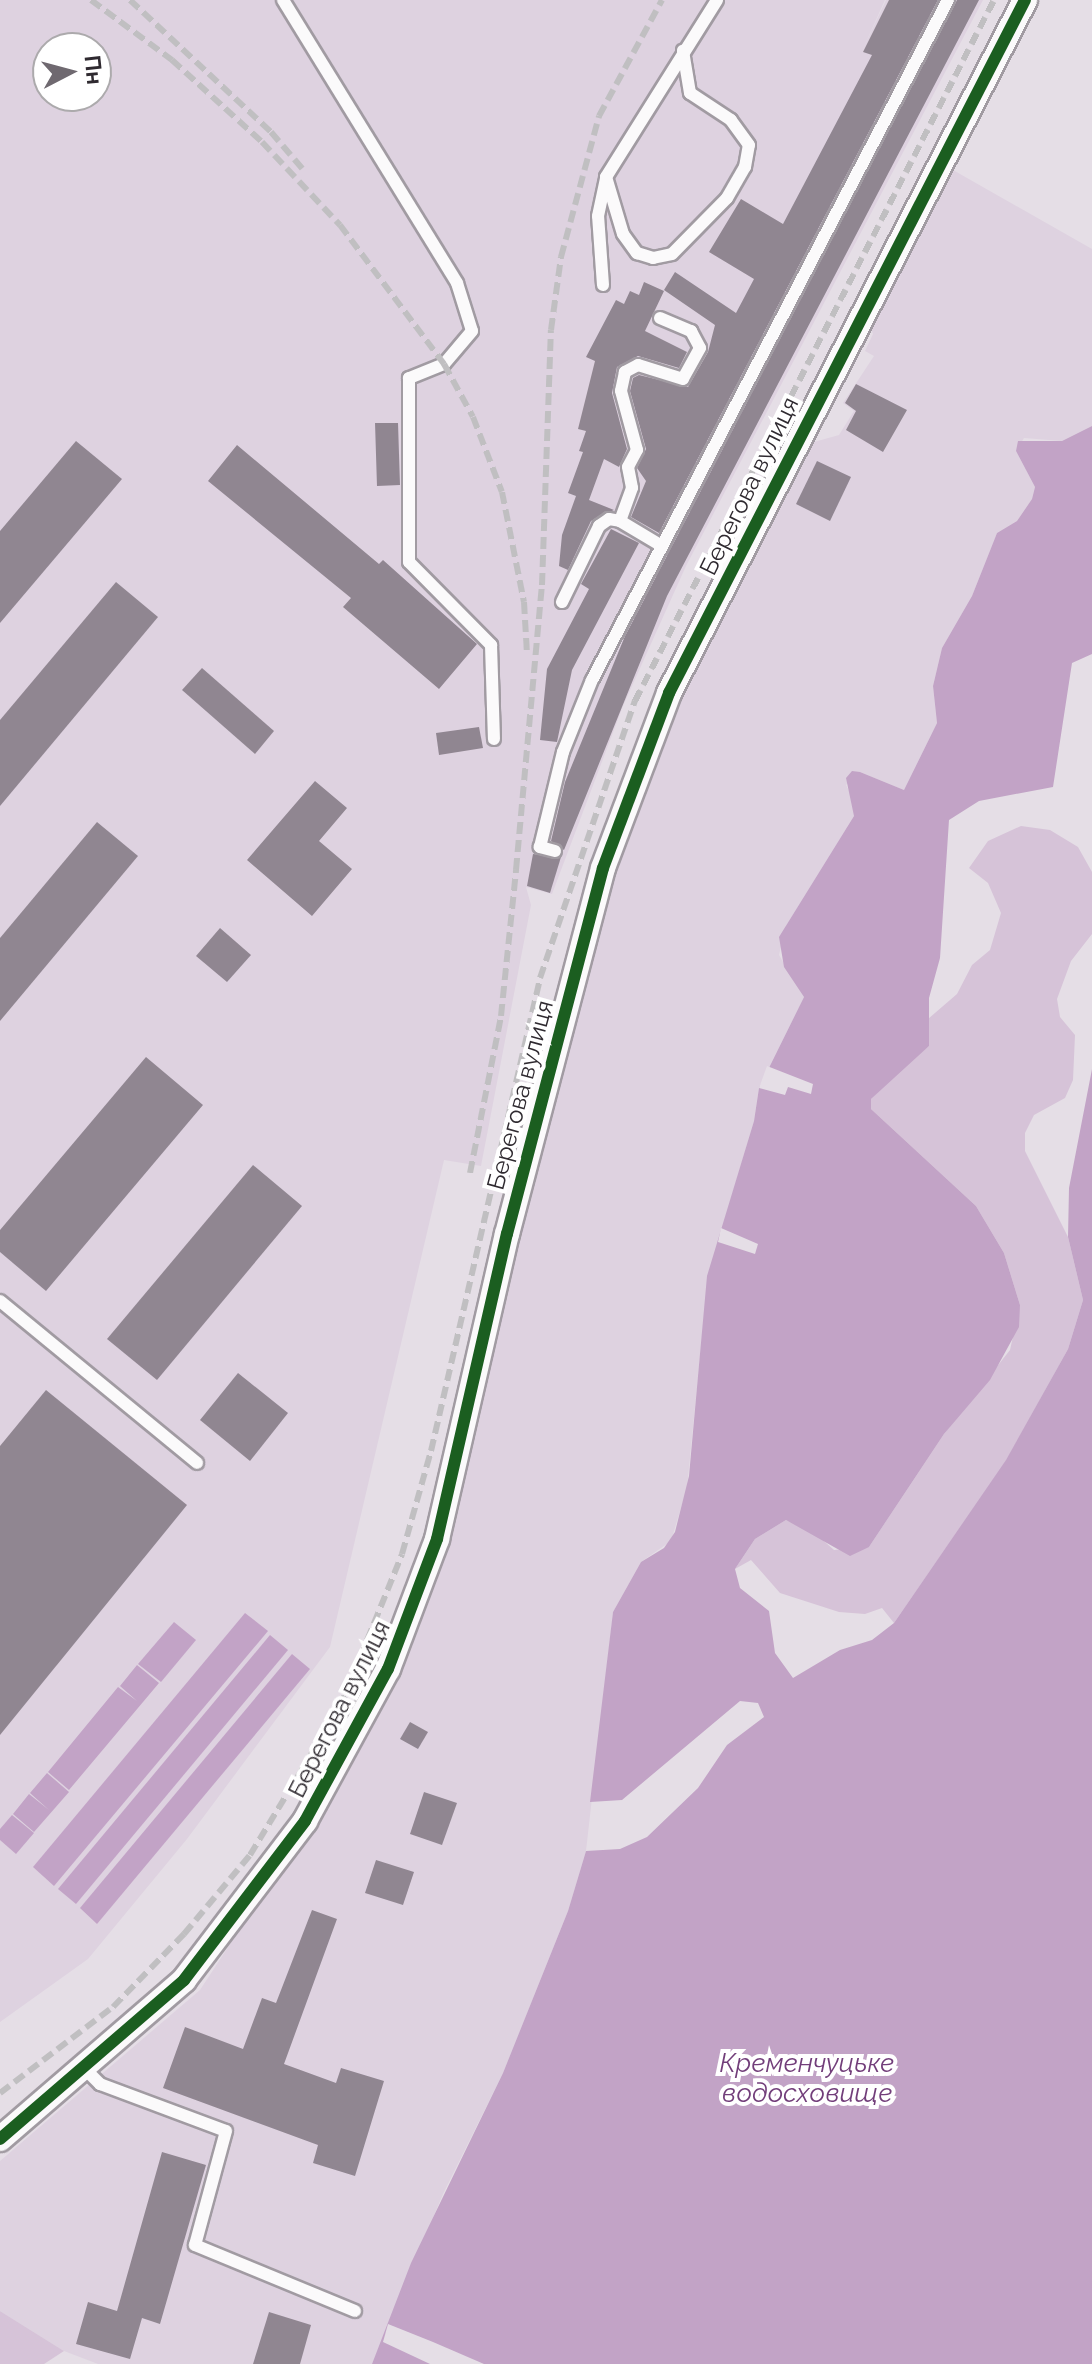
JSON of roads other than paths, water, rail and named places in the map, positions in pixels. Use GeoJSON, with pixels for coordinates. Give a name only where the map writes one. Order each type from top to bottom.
{"type":"FeatureCollection","features":[{"type":"Feature","properties":{"kind":"street","name":"Берегова вулиця"},"geometry":{"type":"LineString","coordinates":[[0,2139],[184,1980],[252,1896],[335,1773],[388,1669],[437,1539],[507,1234],[603,868],[669,693],[1025,0]]}},
{"type":"Feature","properties":{"kind":"lane"},"geometry":{"type":"LineString","coordinates":[[283,0],[457,283],[472,331],[444,364],[409,378],[409,562],[491,645],[494,739]]}},
{"type":"Feature","properties":{"kind":"lane"},"geometry":{"type":"LineString","coordinates":[[603,285],[598,216],[606,177],[717,0]]}},
{"type":"Feature","properties":{"kind":"lane"},"geometry":{"type":"LineString","coordinates":[[555,851],[540,847],[563,752],[592,680],[948,0]]}},
{"type":"Feature","properties":{"kind":"lane"},"geometry":{"type":"LineString","coordinates":[[606,177],[623,234],[637,253],[653,258],[672,254],[727,198],[745,167],[749,145],[731,120],[690,93],[683,51]]}},
{"type":"Feature","properties":{"kind":"lane"},"geometry":{"type":"LineString","coordinates":[[620,521],[632,488],[628,467],[637,450],[621,391],[625,372],[638,365],[683,379],[700,348],[691,331],[660,318]]}},
{"type":"Feature","properties":{"kind":"lane"},"geometry":{"type":"LineString","coordinates":[[562,602],[599,526],[609,519],[620,521],[662,546]]}},
{"type":"Feature","properties":{"kind":"lane"},"geometry":{"type":"LineString","coordinates":[[0,1301],[197,1463]]}},
{"type":"Feature","properties":{"kind":"lane"},"geometry":{"type":"LineString","coordinates":[[84,2068],[100,2084],[226,2131],[195,2245],[355,2311]]}},
{"type":"Feature","properties":{"kind":"water","name":"Кременчуцьке водосховище"},"geometry":{"type":"Polygon","coordinates":[[[1092,426],[1092,654],[1072,663],[1053,787],[979,801],[949,820],[940,958],[929,998],[929,1046],[871,1099],[871,1109],[976,1206],[1004,1253],[1020,1305],[1019,1327],[990,1380],[944,1434],[869,1547],[850,1556],[786,1520],[755,1539],[735,1569],[740,1588],[769,1611],[775,1653],[793,1678],[840,1650],[872,1640],[894,1623],[1006,1460],[1068,1349],[1083,1300],[1068,1237],[1069,1188],[1092,1069],[1092,2364],[372,2364],[411,2263],[503,2073],[568,1911],[586,1851],[620,1849],[647,1837],[698,1788],[727,1745],[764,1717],[758,1703],[740,1701],[622,1800],[590,1802],[613,1612],[641,1562],[664,1548],[675,1532],[689,1476],[707,1276],[754,1121],[759,1088],[804,997],[784,967],[779,937],[854,816],[846,778],[852,771],[860,772],[904,790],[937,723],[933,686],[942,648],[972,596],[997,533],[1017,521],[1032,499],[1035,487],[1016,451],[1018,441],[1062,441],[1092,426]]]}},
{"type":"Feature","properties":{"kind":"water"},"geometry":{"type":"Polygon","coordinates":[[[245,1613],[268,1631],[54,1886],[33,1867],[245,1613]]]}},
{"type":"Feature","properties":{"kind":"water"},"geometry":{"type":"Polygon","coordinates":[[[174,1622],[196,1640],[161,1682],[138,1664],[174,1622]]]}},
{"type":"Feature","properties":{"kind":"water"},"geometry":{"type":"Polygon","coordinates":[[[270,1635],[288,1650],[76,1904],[58,1889],[270,1635]]]}},
{"type":"Feature","properties":{"kind":"water"},"geometry":{"type":"Polygon","coordinates":[[[292,1654],[310,1669],[97,1924],[80,1908],[292,1654]]]}},
{"type":"Feature","properties":{"kind":"water"},"geometry":{"type":"Polygon","coordinates":[[[137,1665],[159,1683],[69,1790],[48,1772],[118,1687],[137,1701],[120,1686],[137,1665]]]}},
{"type":"Feature","properties":{"kind":"water"},"geometry":{"type":"Polygon","coordinates":[[[47,1773],[69,1792],[34,1832],[13,1814],[29,1794],[49,1810],[30,1793],[47,1773]]]}},
{"type":"Feature","properties":{"kind":"water"},"geometry":{"type":"Polygon","coordinates":[[[12,1815],[34,1833],[16,1854],[0,1840],[0,1829],[12,1815]]]}},
{"type":"Feature","properties":{"kind":"railway"},"geometry":{"type":"LineString","coordinates":[[91,0],[172,60],[262,142],[340,225],[444,364],[473,417],[502,492],[524,602],[527,654]]}},
{"type":"Feature","properties":{"kind":"railway"},"geometry":{"type":"LineString","coordinates":[[130,0],[271,132],[306,173]]}},
{"type":"Feature","properties":{"kind":"railway"},"geometry":{"type":"LineString","coordinates":[[470,1173],[501,1016],[516,870],[542,585],[551,330],[561,257],[599,116],[662,0]]}},
{"type":"Feature","properties":{"kind":"railway"},"geometry":{"type":"LineString","coordinates":[[0,2093],[113,2007],[184,1934],[250,1855],[340,1707],[402,1554],[431,1451],[540,978],[635,701],[994,0]]}}]}
